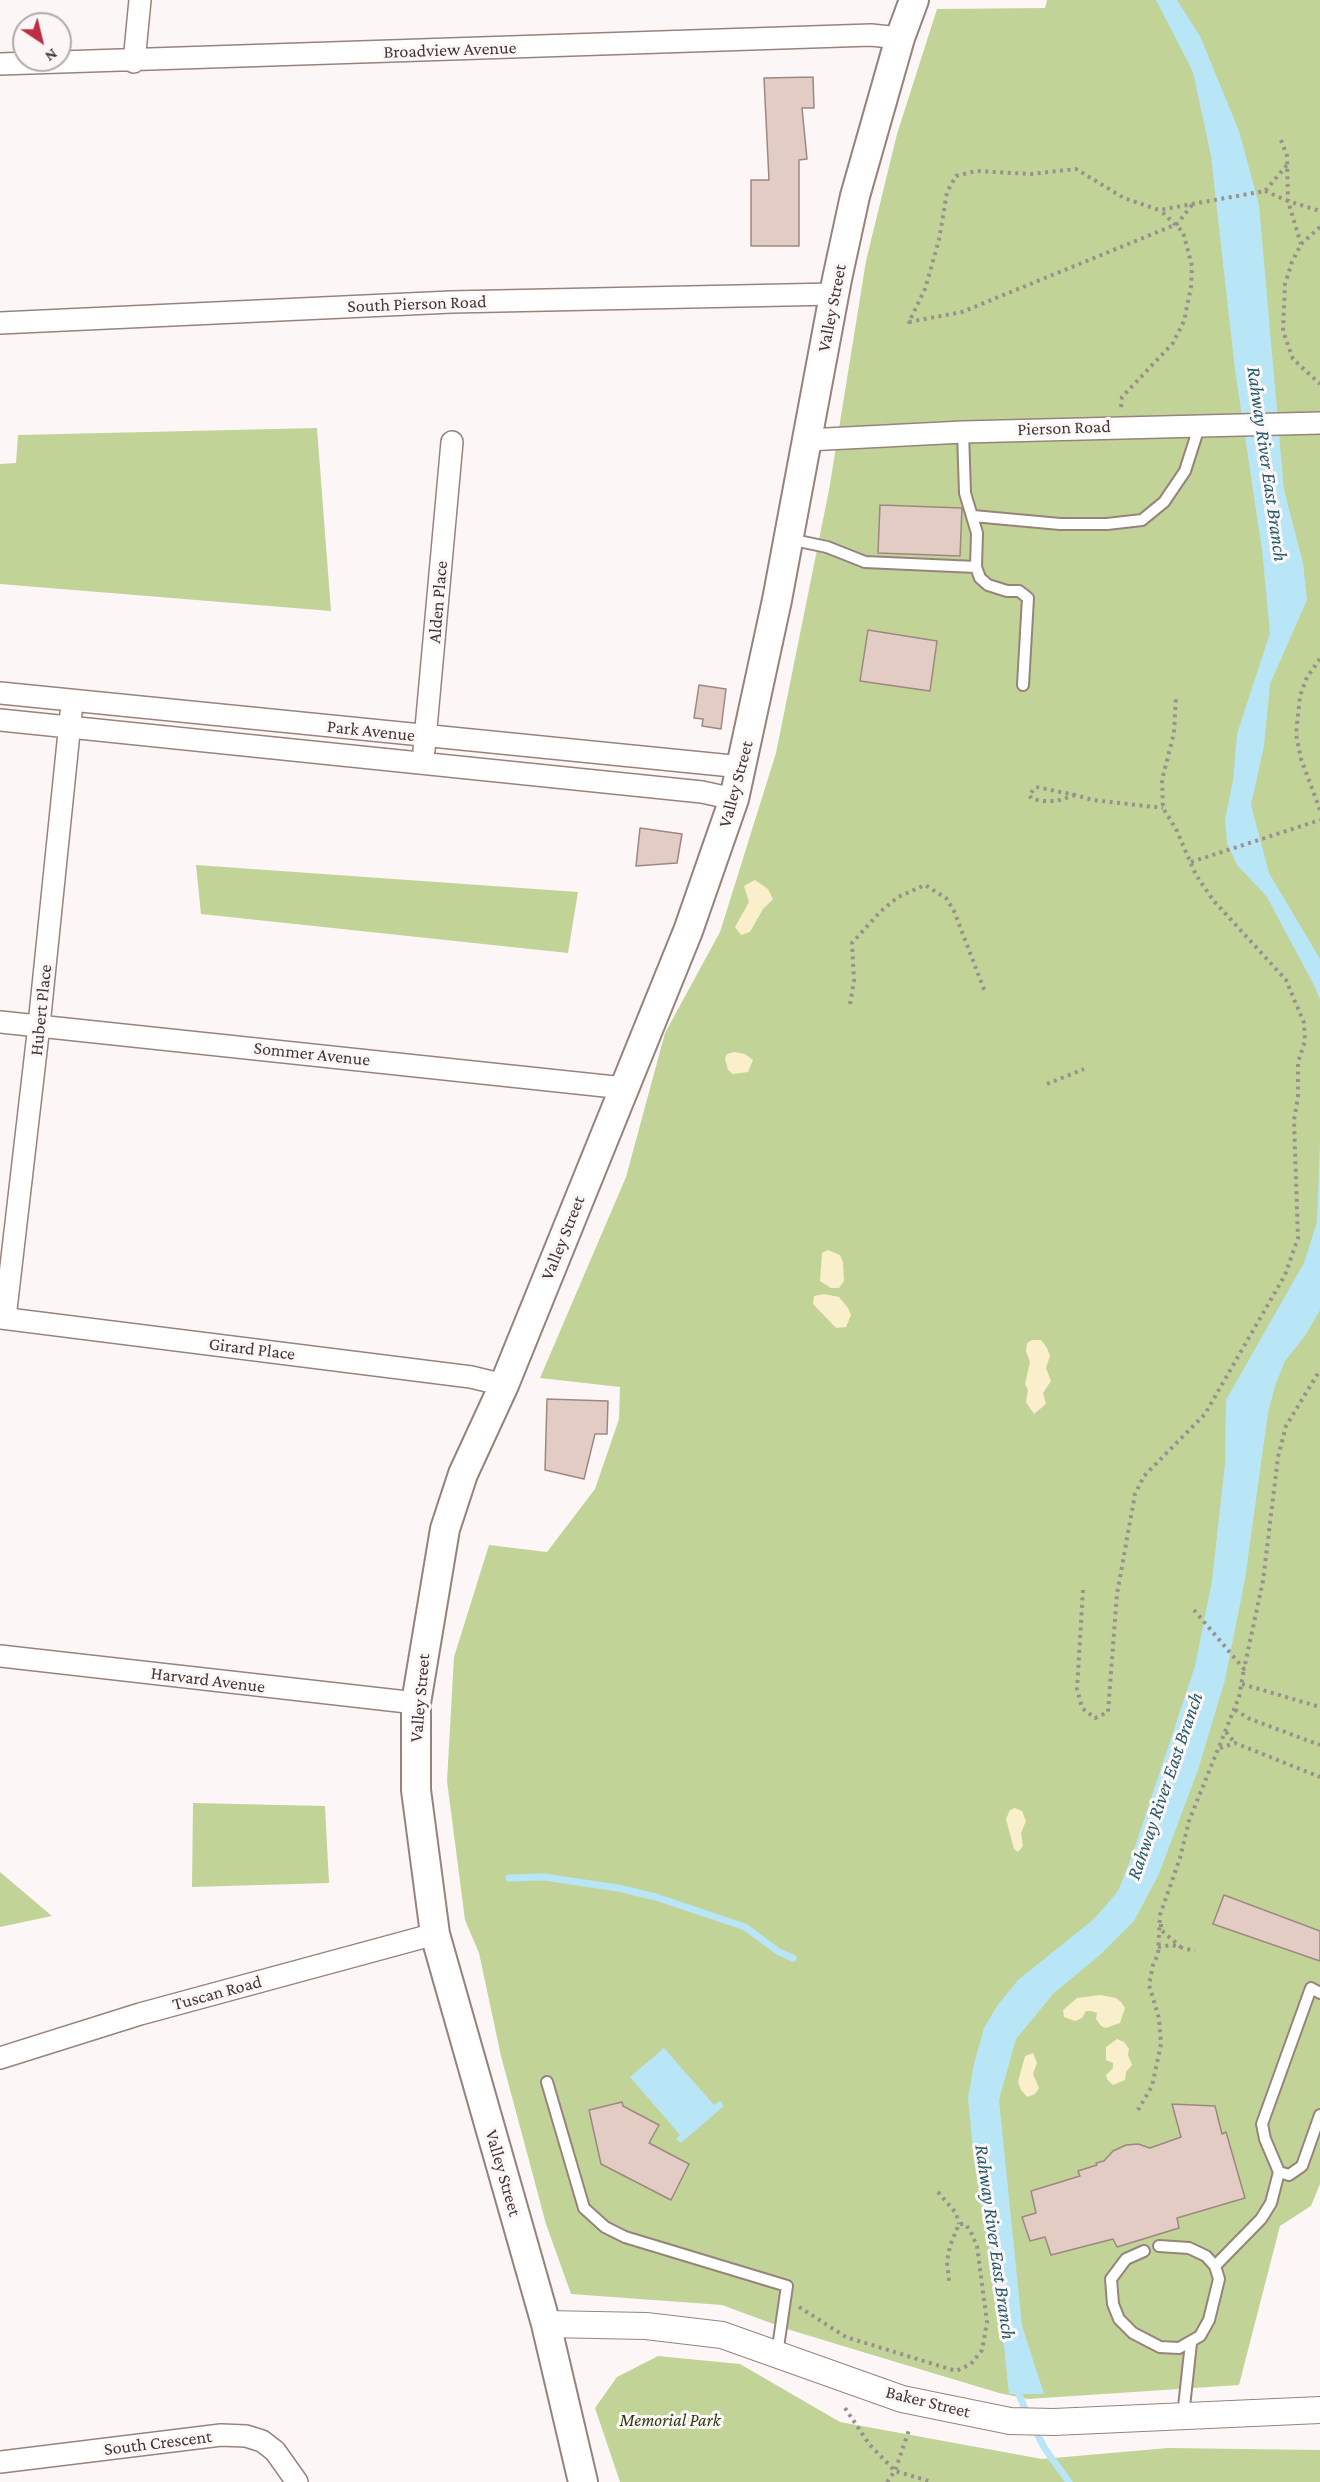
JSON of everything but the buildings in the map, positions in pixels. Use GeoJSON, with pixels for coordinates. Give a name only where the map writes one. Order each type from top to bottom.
{"type":"FeatureCollection","features":[{"type":"Feature","properties":{"kind":"main road","name":"Valley Street"},"geometry":{"type":"LineString","coordinates":[[583,2482],[546,2325],[435,1934],[416,1790],[416,1703],[445,1529],[463,1474],[504,1385],[688,931],[734,799],[789,539],[834,294],[855,196],[900,38],[914,0]]}},
{"type":"Feature","properties":{"kind":"street"},"geometry":{"type":"LineString","coordinates":[[134,62],[140,0]]}},
{"type":"Feature","properties":{"kind":"street","name":"Broadview Avenue"},"geometry":{"type":"LineString","coordinates":[[0,64],[134,62],[872,35],[900,38]]}},
{"type":"Feature","properties":{"kind":"street","name":"South Pierson Road"},"geometry":{"type":"LineString","coordinates":[[0,323],[451,302],[834,294]]}},
{"type":"Feature","properties":{"kind":"street","name":"Pierson Road"},"geometry":{"type":"LineString","coordinates":[[807,440],[963,432],[1320,423]]}},
{"type":"Feature","properties":{"kind":"street","name":"Alden Place"},"geometry":{"type":"LineString","coordinates":[[423,762],[452,442]]}},
{"type":"Feature","properties":{"kind":"street","name":"Park Avenue"},"geometry":{"type":"LineString","coordinates":[[0,693],[426,737],[742,766]]}},
{"type":"Feature","properties":{"kind":"street","name":"Hubert Place"},"geometry":{"type":"LineString","coordinates":[[2,1318],[39,1026],[73,701]]}},
{"type":"Feature","properties":{"kind":"street","name":"Park Avenue"},"geometry":{"type":"LineString","coordinates":[[0,720],[702,792],[734,799]]}},
{"type":"Feature","properties":{"kind":"street","name":"Sommer Avenue"},"geometry":{"type":"LineString","coordinates":[[0,1022],[624,1088]]}},
{"type":"Feature","properties":{"kind":"street","name":"Girard Place"},"geometry":{"type":"LineString","coordinates":[[2,1318],[471,1377],[504,1385]]}},
{"type":"Feature","properties":{"kind":"street","name":"Harvard Avenue"},"geometry":{"type":"LineString","coordinates":[[0,1656],[416,1703]]}},
{"type":"Feature","properties":{"kind":"street","name":"Tuscan Road"},"geometry":{"type":"LineString","coordinates":[[0,2058],[140,2014],[435,1934]]}},
{"type":"Feature","properties":{"kind":"street","name":"Baker Street"},"geometry":{"type":"LineString","coordinates":[[546,2325],[646,2326],[722,2335],[902,2398],[1010,2421],[1054,2422],[1320,2410]]}},
{"type":"Feature","properties":{"kind":"street","name":"South Crescent"},"geometry":{"type":"LineString","coordinates":[[0,2462],[221,2435],[246,2436],[262,2441],[275,2451],[297,2482]]}},
{"type":"Feature","properties":{"kind":"lane"},"geometry":{"type":"LineString","coordinates":[[973,516],[1060,524],[1107,524],[1142,520],[1164,502],[1185,471],[1210,424]]}},
{"type":"Feature","properties":{"kind":"lane"},"geometry":{"type":"LineString","coordinates":[[963,432],[965,493],[977,533],[976,567],[980,578],[988,585],[1007,591],[1019,591],[1028,598],[1023,686]]}},
{"type":"Feature","properties":{"kind":"lane"},"geometry":{"type":"LineString","coordinates":[[789,539],[827,547],[865,562],[976,567]]}},
{"type":"Feature","properties":{"kind":"lane"},"geometry":{"type":"LineString","coordinates":[[1215,2266],[1261,2219],[1271,2204],[1279,2172],[1265,2139],[1262,2124],[1311,1988],[1320,1993]]}},
{"type":"Feature","properties":{"kind":"lane"},"geometry":{"type":"LineString","coordinates":[[547,2082],[584,2208],[604,2227],[625,2238],[788,2286],[777,2354]]}},
{"type":"Feature","properties":{"kind":"lane"},"geometry":{"type":"LineString","coordinates":[[1279,2172],[1289,2175],[1302,2166],[1320,2115]]}},
{"type":"Feature","properties":{"kind":"lane"},"geometry":{"type":"LineString","coordinates":[[1144,2251],[1126,2259],[1111,2279],[1113,2304],[1119,2319],[1133,2333],[1160,2347],[1179,2348],[1200,2336],[1214,2303],[1219,2279],[1215,2266],[1206,2256],[1189,2248],[1159,2246]]}},
{"type":"Feature","properties":{"kind":"lane"},"geometry":{"type":"LineString","coordinates":[[1183,2416],[1191,2343]]}},
{"type":"Feature","properties":{"kind":"path"},"geometry":{"type":"LineString","coordinates":[[1281,141],[1287,165],[1288,201],[1301,244]]}},
{"type":"Feature","properties":{"kind":"path"},"geometry":{"type":"LineString","coordinates":[[1159,210],[1265,190],[1287,165]]}},
{"type":"Feature","properties":{"kind":"path"},"geometry":{"type":"LineString","coordinates":[[1121,408],[1122,397],[1173,343],[1184,321],[1192,266],[1183,232],[1177,224],[1159,210],[1124,198],[1076,169],[1031,174],[985,170],[956,176],[947,192],[939,240],[925,289],[909,322],[962,312],[1177,224],[1192,205]]}},
{"type":"Feature","properties":{"kind":"path"},"geometry":{"type":"LineString","coordinates":[[1265,190],[1288,201],[1320,211]]}},
{"type":"Feature","properties":{"kind":"path"},"geometry":{"type":"LineString","coordinates":[[1320,227],[1301,244],[1285,284],[1283,331],[1293,359],[1320,384]]}},
{"type":"Feature","properties":{"kind":"path"},"geometry":{"type":"LineString","coordinates":[[1320,659],[1308,677],[1300,696],[1296,734],[1301,759],[1320,810]]}},
{"type":"Feature","properties":{"kind":"path"},"geometry":{"type":"LineString","coordinates":[[1083,1590],[1077,1689],[1082,1708],[1095,1718],[1108,1712],[1117,1594],[1135,1494],[1144,1476],[1205,1414],[1285,1275],[1298,1238],[1294,1120],[1298,1097],[1298,1062],[1305,1041],[1304,1023],[1286,980],[1213,900],[1163,808],[1162,780],[1174,733],[1176,696]]}},
{"type":"Feature","properties":{"kind":"path"},"geometry":{"type":"LineString","coordinates":[[1075,795],[1057,801],[1043,801],[1032,799],[1029,795],[1036,787],[1124,805],[1163,808]]}},
{"type":"Feature","properties":{"kind":"path"},"geometry":{"type":"LineString","coordinates":[[1191,862],[1320,820]]}},
{"type":"Feature","properties":{"kind":"path"},"geometry":{"type":"LineString","coordinates":[[850,1004],[854,981],[852,943],[880,912],[898,897],[925,885],[946,898],[954,911],[985,992]]}},
{"type":"Feature","properties":{"kind":"path"},"geometry":{"type":"LineString","coordinates":[[1047,1084],[1084,1069]]}},
{"type":"Feature","properties":{"kind":"path"},"geometry":{"type":"LineString","coordinates":[[1138,2110],[1152,2086],[1161,2044],[1159,2018],[1151,2000],[1149,1985],[1158,1947],[1161,1915],[1180,1858],[1189,1821],[1235,1710],[1242,1684],[1263,1581],[1278,1457],[1286,1426],[1320,1370]]}},
{"type":"Feature","properties":{"kind":"path"},"geometry":{"type":"LineString","coordinates":[[1194,1610],[1239,1660],[1244,1669]]}},
{"type":"Feature","properties":{"kind":"path"},"geometry":{"type":"LineString","coordinates":[[1242,1684],[1320,1707]]}},
{"type":"Feature","properties":{"kind":"path"},"geometry":{"type":"LineString","coordinates":[[1235,1710],[1250,1719],[1320,1745]]}},
{"type":"Feature","properties":{"kind":"path"},"geometry":{"type":"LineString","coordinates":[[1226,1731],[1235,1743],[1320,1777]]}},
{"type":"Feature","properties":{"kind":"path"},"geometry":{"type":"LineString","coordinates":[[1220,1748],[1235,1743]]}},
{"type":"Feature","properties":{"kind":"path"},"geometry":{"type":"LineString","coordinates":[[1161,1915],[1161,1930],[1183,1949]]}},
{"type":"Feature","properties":{"kind":"path"},"geometry":{"type":"LineString","coordinates":[[1158,1947],[1172,1945],[1195,1951]]}},
{"type":"Feature","properties":{"kind":"path"},"geometry":{"type":"LineString","coordinates":[[938,2192],[956,2213],[959,2224],[947,2261],[949,2281]]}},
{"type":"Feature","properties":{"kind":"path"},"geometry":{"type":"LineString","coordinates":[[788,2286],[797,2306],[846,2337],[948,2369],[962,2370],[971,2364],[982,2350],[987,2322],[977,2246],[970,2230],[965,2224],[959,2224]]}},
{"type":"Feature","properties":{"kind":"path"},"geometry":{"type":"LineString","coordinates":[[845,2408],[869,2444],[895,2471],[932,2482]]}},
{"type":"Feature","properties":{"kind":"path"},"geometry":{"type":"LineString","coordinates":[[887,2482],[895,2471],[910,2427]]}},
{"type":"Feature","properties":{"kind":"green space"},"geometry":{"type":"Polygon","coordinates":[[[1047,0],[1320,0],[1320,2184],[1311,2206],[1280,2226],[1239,2385],[1028,2399],[999,2393],[787,2329],[722,2305],[571,2294],[546,2224],[501,2056],[479,1953],[465,1920],[447,1781],[454,1657],[489,1545],[547,1552],[595,1489],[619,1419],[620,1387],[540,1378],[626,1177],[665,1033],[720,932],[776,753],[829,490],[866,261],[897,134],[937,9],[1045,8],[1047,0]]]}},
{"type":"Feature","properties":{"kind":"green space"},"geometry":{"type":"Polygon","coordinates":[[[317,428],[331,611],[0,584],[0,464],[16,463],[18,435],[317,428]]]}},
{"type":"Feature","properties":{"kind":"green space"},"geometry":{"type":"Polygon","coordinates":[[[196,865],[578,892],[568,953],[201,914],[196,865]]]}},
{"type":"Feature","properties":{"kind":"green space"},"geometry":{"type":"Polygon","coordinates":[[[193,1803],[325,1806],[329,1883],[192,1887],[193,1803]]]}},
{"type":"Feature","properties":{"kind":"green space"},"geometry":{"type":"Polygon","coordinates":[[[0,1872],[52,1916],[0,1927],[0,1872]]]}},
{"type":"Feature","properties":{"kind":"green space","name":"Memorial Park"},"geometry":{"type":"Polygon","coordinates":[[[658,2356],[740,2364],[840,2422],[1042,2459],[1168,2448],[1320,2450],[1320,2482],[620,2482],[595,2408],[617,2377],[658,2356]]]}},
{"type":"Feature","properties":{"kind":"sand"},"geometry":{"type":"Polygon","coordinates":[[[755,880],[768,889],[773,899],[763,909],[750,932],[741,935],[735,927],[749,902],[744,886],[755,880]]]}},
{"type":"Feature","properties":{"kind":"sand"},"geometry":{"type":"Polygon","coordinates":[[[734,1052],[745,1054],[753,1060],[748,1072],[733,1074],[728,1070],[725,1059],[727,1054],[734,1052]]]}},
{"type":"Feature","properties":{"kind":"sand"},"geometry":{"type":"Polygon","coordinates":[[[828,1250],[840,1255],[843,1262],[844,1281],[839,1288],[831,1288],[820,1281],[822,1253],[828,1250]]]}},
{"type":"Feature","properties":{"kind":"sand"},"geometry":{"type":"Polygon","coordinates":[[[824,1294],[839,1297],[848,1308],[851,1315],[846,1327],[836,1328],[813,1304],[814,1296],[824,1294]]]}},
{"type":"Feature","properties":{"kind":"sand"},"geometry":{"type":"Polygon","coordinates":[[[1032,1340],[1041,1340],[1047,1348],[1050,1356],[1046,1368],[1051,1381],[1043,1393],[1046,1404],[1034,1414],[1026,1402],[1028,1390],[1025,1384],[1030,1362],[1026,1351],[1027,1343],[1032,1340]]]}},
{"type":"Feature","properties":{"kind":"sand"},"geometry":{"type":"Polygon","coordinates":[[[1015,1808],[1022,1811],[1026,1821],[1021,1833],[1023,1846],[1018,1852],[1014,1849],[1006,1819],[1010,1810],[1015,1808]]]}},
{"type":"Feature","properties":{"kind":"sand"},"geometry":{"type":"Polygon","coordinates":[[[1100,1995],[1116,1998],[1121,2002],[1125,2008],[1120,2023],[1106,2028],[1101,2026],[1096,2019],[1097,2013],[1091,2011],[1086,2011],[1082,2018],[1075,2021],[1064,2017],[1063,2010],[1077,1998],[1100,1995]]]}},
{"type":"Feature","properties":{"kind":"sand"},"geometry":{"type":"Polygon","coordinates":[[[1117,2039],[1124,2042],[1129,2049],[1128,2055],[1132,2065],[1126,2072],[1125,2080],[1113,2085],[1106,2075],[1113,2068],[1113,2063],[1106,2060],[1106,2047],[1117,2039]]]}},
{"type":"Feature","properties":{"kind":"sand"},"geometry":{"type":"Polygon","coordinates":[[[1033,2053],[1037,2063],[1033,2074],[1039,2088],[1035,2094],[1027,2097],[1018,2082],[1025,2056],[1033,2053]]]}},
{"type":"Feature","properties":{"kind":"water"},"geometry":{"type":"Polygon","coordinates":[[[1156,0],[1177,0],[1200,36],[1239,131],[1259,205],[1284,490],[1303,563],[1307,600],[1270,684],[1264,746],[1251,805],[1269,873],[1320,959],[1320,1000],[1267,897],[1237,865],[1227,843],[1225,819],[1233,781],[1237,734],[1270,633],[1262,550],[1235,370],[1211,156],[1193,72],[1156,0]]]}},
{"type":"Feature","properties":{"kind":"water"},"geometry":{"type":"Polygon","coordinates":[[[1320,1142],[1320,1310],[1305,1336],[1285,1361],[1275,1386],[1268,1413],[1245,1579],[1225,1680],[1198,1770],[1159,1874],[1134,1921],[1101,1954],[1054,1993],[1016,2039],[999,2100],[1022,2326],[1044,2394],[1009,2394],[1002,2327],[974,2159],[968,2098],[974,2064],[984,2028],[997,2006],[1018,1980],[1094,1919],[1118,1891],[1133,1853],[1195,1666],[1212,1581],[1225,1464],[1226,1400],[1304,1263],[1317,1222],[1320,1142]]]}},
{"type":"Feature","properties":{"kind":"water"},"geometry":{"type":"Polygon","coordinates":[[[664,2048],[714,2105],[720,2101],[724,2106],[681,2143],[676,2139],[680,2135],[630,2077],[664,2048]]]}},
{"type":"Feature","properties":{"kind":"waterway"},"geometry":{"type":"LineString","coordinates":[[509,1878],[544,1877],[618,1888],[656,1897],[745,1927],[779,1952],[793,1958]]}},
{"type":"Feature","properties":{"kind":"waterway","name":"Rahway River East Branch"},"geometry":{"type":"LineString","coordinates":[[1015,2385],[1028,2416]]}},
{"type":"Feature","properties":{"kind":"waterway","name":"Rahway River East Branch"},"geometry":{"type":"LineString","coordinates":[[1033,2426],[1045,2449],[1069,2482]]}}]}
